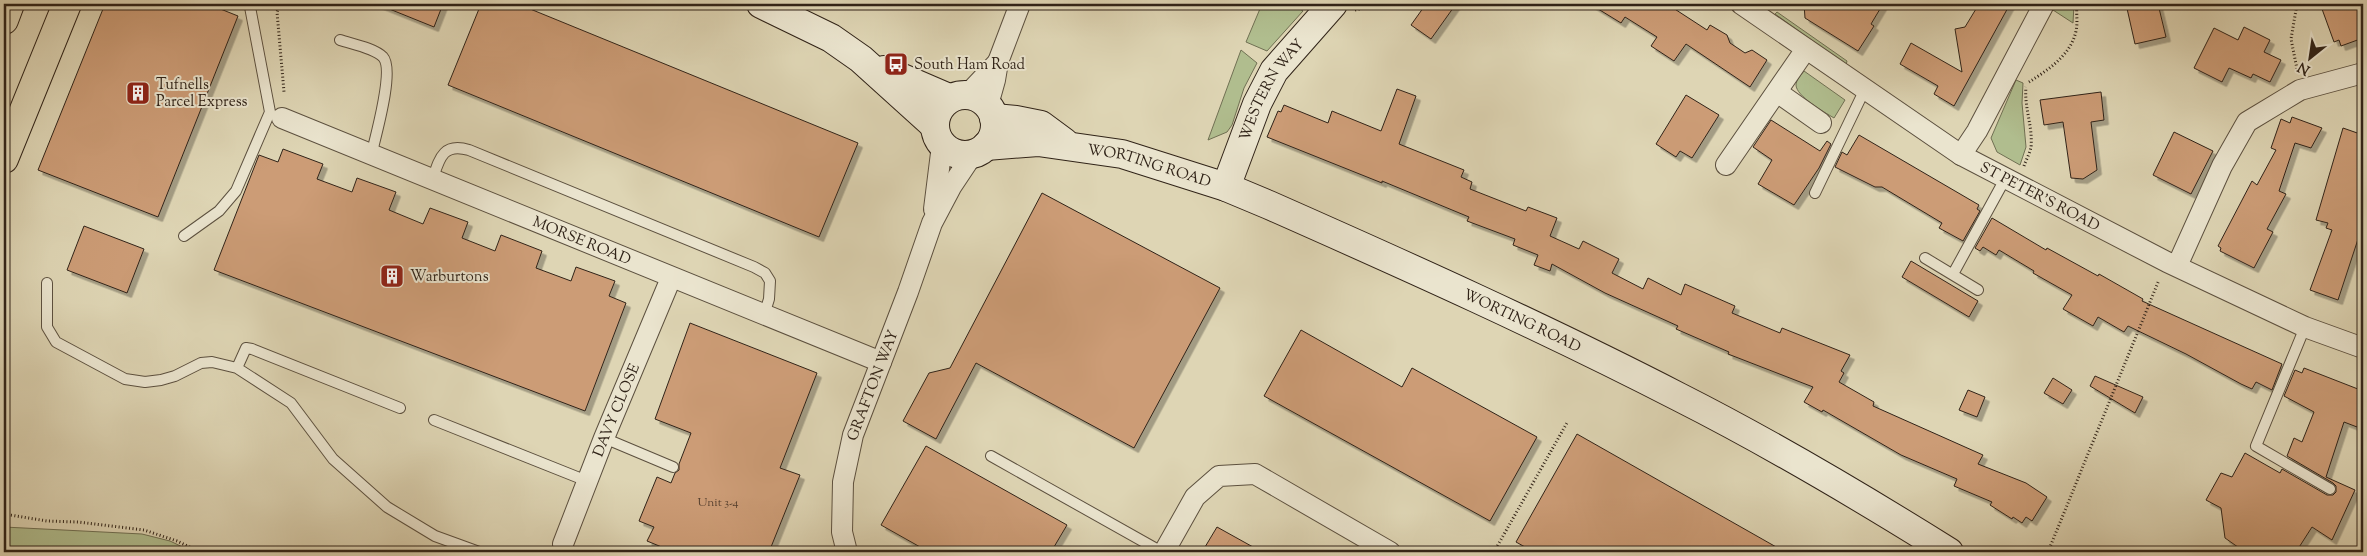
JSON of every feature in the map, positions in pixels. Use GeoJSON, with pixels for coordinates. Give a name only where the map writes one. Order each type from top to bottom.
{"type":"FeatureCollection","features":[{"type":"Feature","properties":{"kind":"main road"},"geometry":{"type":"LineString","coordinates":[[4,20],[10,4]]}},
{"type":"Feature","properties":{"kind":"main road"},"geometry":{"type":"LineString","coordinates":[[4,160],[67,4]]}},
{"type":"Feature","properties":{"kind":"street","name":"WORTING ROAD"},"geometry":{"type":"LineString","coordinates":[[761,4],[831,38],[861,59],[938,135]]}},
{"type":"Feature","properties":{"kind":"street"},"geometry":{"type":"LineString","coordinates":[[975,104],[998,62],[1020,4]]}},
{"type":"Feature","properties":{"kind":"street","name":"WESTERN WAY"},"geometry":{"type":"LineString","coordinates":[[1226,187],[1257,104],[1274,72],[1333,4]]}},
{"type":"Feature","properties":{"kind":"street","name":"ST PETER'S ROAD"},"geometry":{"type":"LineString","coordinates":[[1743,4],[1960,155],[2172,264],[2305,327],[2363,348]]}},
{"type":"Feature","properties":{"kind":"street"},"geometry":{"type":"LineString","coordinates":[[1960,155],[1977,131],[2044,4]]}},
{"type":"Feature","properties":{"kind":"street"},"geometry":{"type":"LineString","coordinates":[[1726,164],[1778,92],[1806,49]]}},
{"type":"Feature","properties":{"kind":"street","name":"WORTING ROAD"},"geometry":{"type":"LineString","coordinates":[[861,59],[1016,120],[1041,126],[1072,148]]}},
{"type":"Feature","properties":{"kind":"street"},"geometry":{"type":"LineString","coordinates":[[2172,264],[2222,166],[2247,122],[2300,90],[2363,74]]}},
{"type":"Feature","properties":{"kind":"street"},"geometry":{"type":"LineString","coordinates":[[1778,92],[1821,123]]}},
{"type":"Feature","properties":{"kind":"street"},"geometry":{"type":"LineString","coordinates":[[975,104],[994,132],[980,150],[962,155],[952,152],[938,135],[936,115],[941,105],[975,104]]}},
{"type":"Feature","properties":{"kind":"street","name":"MORSE ROAD"},"geometry":{"type":"LineString","coordinates":[[276,115],[432,181],[881,362]]}},
{"type":"Feature","properties":{"kind":"street","name":"GRAFTON WAY"},"geometry":{"type":"LineString","coordinates":[[932,223],[938,135]]}},
{"type":"Feature","properties":{"kind":"street","name":"WORTING ROAD"},"geometry":{"type":"LineString","coordinates":[[980,150],[1038,142],[1072,148],[1090,148],[1122,154],[1226,187],[1389,258],[1573,344],[1680,397],[1844,487],[1948,552]]}},
{"type":"Feature","properties":{"kind":"street","name":"GRAFTON WAY"},"geometry":{"type":"LineString","coordinates":[[847,552],[842,532],[843,482],[852,435],[908,292],[932,223],[951,186],[980,150]]}},
{"type":"Feature","properties":{"kind":"street","name":"DAVY CLOSE"},"geometry":{"type":"LineString","coordinates":[[560,548],[671,278]]}},
{"type":"Feature","properties":{"kind":"street"},"geometry":{"type":"LineString","coordinates":[[1163,552],[1195,497],[1219,476],[1255,474],[1390,552]]}},
{"type":"Feature","properties":{"kind":"lane"},"geometry":{"type":"LineString","coordinates":[[184,236],[219,211],[236,191],[276,115],[250,7]]}},
{"type":"Feature","properties":{"kind":"lane"},"geometry":{"type":"LineString","coordinates":[[340,40],[376,53],[384,58],[387,66],[385,89],[371,156]]}},
{"type":"Feature","properties":{"kind":"lane"},"geometry":{"type":"LineString","coordinates":[[1815,193],[1865,89]]}},
{"type":"Feature","properties":{"kind":"lane"},"geometry":{"type":"LineString","coordinates":[[432,181],[438,162],[444,152],[451,148],[459,147],[478,154],[765,273],[770,280],[770,294],[764,315]]}},
{"type":"Feature","properties":{"kind":"lane"},"geometry":{"type":"LineString","coordinates":[[1953,274],[2013,182]]}},
{"type":"Feature","properties":{"kind":"lane"},"geometry":{"type":"LineString","coordinates":[[1925,258],[1978,290]]}},
{"type":"Feature","properties":{"kind":"lane"},"geometry":{"type":"LineString","coordinates":[[47,283],[47,326],[56,342],[125,379],[145,382],[175,376],[202,363],[212,362],[237,368],[291,403],[332,458],[387,507],[435,536],[479,552]]}},
{"type":"Feature","properties":{"kind":"lane"},"geometry":{"type":"LineString","coordinates":[[2305,327],[2256,446],[2330,489]]}},
{"type":"Feature","properties":{"kind":"lane"},"geometry":{"type":"LineString","coordinates":[[237,368],[243,351],[246,348],[252,349],[400,408]]}},
{"type":"Feature","properties":{"kind":"lane"},"geometry":{"type":"LineString","coordinates":[[434,420],[587,481]]}},
{"type":"Feature","properties":{"kind":"lane"},"geometry":{"type":"LineString","coordinates":[[604,438],[673,467]]}},
{"type":"Feature","properties":{"kind":"lane"},"geometry":{"type":"LineString","coordinates":[[991,456],[1163,552]]}},
{"type":"Feature","properties":{"kind":"path"},"geometry":{"type":"LineString","coordinates":[[280,4],[277,12],[285,98]]}},
{"type":"Feature","properties":{"kind":"path"},"geometry":{"type":"LineString","coordinates":[[2013,182],[2024,167],[2031,149],[2030,126],[2025,106],[2025,88],[2029,82],[2048,70],[2066,52],[2076,32],[2077,4]]}},
{"type":"Feature","properties":{"kind":"path"},"geometry":{"type":"LineString","coordinates":[[2297,4],[2291,39],[2300,90]]}},
{"type":"Feature","properties":{"kind":"path"},"geometry":{"type":"LineString","coordinates":[[2010,71],[2029,82]]}},
{"type":"Feature","properties":{"kind":"path"},"geometry":{"type":"LineString","coordinates":[[2048,552],[2172,264]]}},
{"type":"Feature","properties":{"kind":"path"},"geometry":{"type":"LineString","coordinates":[[1494,552],[1568,421]]}},
{"type":"Feature","properties":{"kind":"path"},"geometry":{"type":"LineString","coordinates":[[4,514],[47,521],[78,522],[144,530],[177,541],[200,552]]}},
{"type":"Feature","properties":{"kind":"green space"},"geometry":{"type":"Polygon","coordinates":[[[1262,4],[1292,4],[1303,11],[1267,51],[1246,42],[1262,4]]]}},
{"type":"Feature","properties":{"kind":"green space"},"geometry":{"type":"Polygon","coordinates":[[[2055,4],[2074,4],[2073,23],[2053,10],[2055,4]]]}},
{"type":"Feature","properties":{"kind":"green space"},"geometry":{"type":"Polygon","coordinates":[[[1777,12],[1847,61],[1846,65],[1775,14],[1777,12]]]}},
{"type":"Feature","properties":{"kind":"green space"},"geometry":{"type":"Polygon","coordinates":[[[1241,50],[1257,63],[1244,88],[1232,125],[1227,132],[1208,140],[1241,50]]]}},
{"type":"Feature","properties":{"kind":"green space"},"geometry":{"type":"Polygon","coordinates":[[[1804,71],[1845,100],[1834,118],[1811,103],[1797,89],[1797,81],[1804,71]]]}},
{"type":"Feature","properties":{"kind":"green space"},"geometry":{"type":"Polygon","coordinates":[[[2016,80],[2023,83],[2022,103],[2026,147],[2020,165],[1997,152],[1991,138],[2016,80]]]}},
{"type":"Feature","properties":{"kind":"green space"},"geometry":{"type":"Polygon","coordinates":[[[4,527],[142,534],[170,541],[193,552],[4,552],[4,527]]]}},
{"type":"Feature","properties":{"kind":"building","name":"Tufnells Parcel Express"},"geometry":{"type":"Polygon","coordinates":[[[105,4],[208,4],[238,16],[158,217],[38,170],[105,4]]]}},
{"type":"Feature","properties":{"kind":"building"},"geometry":{"type":"Polygon","coordinates":[[[377,4],[443,4],[434,27],[377,4]]]}},
{"type":"Feature","properties":{"kind":"building"},"geometry":{"type":"Polygon","coordinates":[[[481,4],[518,4],[858,143],[819,237],[448,85],[481,4]]]}},
{"type":"Feature","properties":{"kind":"building"},"geometry":{"type":"Polygon","coordinates":[[[1426,4],[1456,4],[1431,39],[1411,25],[1426,4]]]}},
{"type":"Feature","properties":{"kind":"building"},"geometry":{"type":"Polygon","coordinates":[[[1590,4],[1667,4],[1707,30],[1710,25],[1727,35],[1730,43],[1745,53],[1752,50],[1767,60],[1750,87],[1686,44],[1674,61],[1651,46],[1657,37],[1625,17],[1621,23],[1590,4]]]}},
{"type":"Feature","properties":{"kind":"building"},"geometry":{"type":"Polygon","coordinates":[[[1804,4],[1883,4],[1871,24],[1874,26],[1858,51],[1805,18],[1804,4]]]}},
{"type":"Feature","properties":{"kind":"building"},"geometry":{"type":"Polygon","coordinates":[[[1979,4],[2010,4],[1954,106],[1934,94],[1938,86],[1900,64],[1911,43],[1962,72],[1955,29],[1965,27],[1979,4]]]}},
{"type":"Feature","properties":{"kind":"building"},"geometry":{"type":"Polygon","coordinates":[[[2126,4],[2158,4],[2166,37],[2135,44],[2126,4]]]}},
{"type":"Feature","properties":{"kind":"building"},"geometry":{"type":"Polygon","coordinates":[[[2337,4],[2363,4],[2363,38],[2341,46],[2339,40],[2334,42],[2322,9],[2337,4]]]}},
{"type":"Feature","properties":{"kind":"building"},"geometry":{"type":"Polygon","coordinates":[[[2244,27],[2270,40],[2264,52],[2281,60],[2270,82],[2253,74],[2251,78],[2229,68],[2222,82],[2194,68],[2214,28],[2238,40],[2244,27]]]}},
{"type":"Feature","properties":{"kind":"building"},"geometry":{"type":"Polygon","coordinates":[[[1397,89],[1416,96],[1399,144],[1464,170],[1461,177],[1472,182],[1470,189],[1526,211],[1528,207],[1557,218],[1550,236],[1579,249],[1583,241],[1619,259],[1612,273],[1643,289],[1648,278],[1681,295],[1685,284],[1735,306],[1732,313],[1780,333],[1782,328],[1850,355],[1841,371],[1844,373],[1839,382],[1874,402],[1873,406],[1983,455],[1978,464],[2026,483],[2047,497],[2032,521],[2026,517],[2022,523],[2013,517],[2012,519],[1990,505],[1992,502],[1954,486],[1957,479],[1901,455],[1823,410],[1822,412],[1804,402],[1813,387],[1728,354],[1729,352],[1676,329],[1678,326],[1605,293],[1552,264],[1550,271],[1534,265],[1538,255],[1513,245],[1515,239],[1467,221],[1469,217],[1267,137],[1278,111],[1281,112],[1284,105],[1328,123],[1332,111],[1381,131],[1397,89]]]}},
{"type":"Feature","properties":{"kind":"building"},"geometry":{"type":"Polygon","coordinates":[[[2101,92],[2104,120],[2091,122],[2097,170],[2083,179],[2071,178],[2063,122],[2044,125],[2040,100],[2101,92]]]}},
{"type":"Feature","properties":{"kind":"building"},"geometry":{"type":"Polygon","coordinates":[[[1686,95],[1719,115],[1692,158],[1680,151],[1676,157],[1656,144],[1686,95]]]}},
{"type":"Feature","properties":{"kind":"building"},"geometry":{"type":"Polygon","coordinates":[[[2292,117],[2322,128],[2311,148],[2295,143],[2279,191],[2286,194],[2267,229],[2273,232],[2254,268],[2220,251],[2221,248],[2218,246],[2252,181],[2257,185],[2276,150],[2271,148],[2281,119],[2290,123],[2292,117]]]}},
{"type":"Feature","properties":{"kind":"building"},"geometry":{"type":"Polygon","coordinates":[[[1771,120],[1820,151],[1827,141],[1831,144],[1819,168],[1794,205],[1758,184],[1772,160],[1753,147],[1771,120]]]}},
{"type":"Feature","properties":{"kind":"building"},"geometry":{"type":"Polygon","coordinates":[[[2343,128],[2363,135],[2363,224],[2338,300],[2310,290],[2332,230],[2326,228],[2328,223],[2316,220],[2343,128]]]}},
{"type":"Feature","properties":{"kind":"building"},"geometry":{"type":"Polygon","coordinates":[[[2174,132],[2213,151],[2191,194],[2153,175],[2174,132]]]}},
{"type":"Feature","properties":{"kind":"building"},"geometry":{"type":"Polygon","coordinates":[[[1859,135],[1979,205],[1977,209],[1980,211],[1963,241],[1939,228],[1942,223],[1882,187],[1875,187],[1835,167],[1842,152],[1847,155],[1859,135]]]}},
{"type":"Feature","properties":{"kind":"building","name":"Warburtons"},"geometry":{"type":"Polygon","coordinates":[[[283,149],[323,164],[317,179],[352,192],[357,178],[396,192],[389,210],[423,224],[430,208],[468,222],[462,238],[495,251],[501,235],[542,251],[536,268],[571,281],[576,267],[615,281],[609,296],[626,303],[585,411],[214,270],[259,155],[278,162],[283,149]]]}},
{"type":"Feature","properties":{"kind":"building"},"geometry":{"type":"Polygon","coordinates":[[[1042,193],[1220,288],[1134,448],[976,363],[936,439],[903,421],[929,373],[950,368],[1042,193]]]}},
{"type":"Feature","properties":{"kind":"building"},"geometry":{"type":"Polygon","coordinates":[[[1992,218],[2046,250],[2047,248],[2098,276],[2099,274],[2143,299],[2142,301],[2282,364],[2272,390],[2256,382],[2252,389],[2128,326],[2124,332],[2098,317],[2093,326],[2063,309],[2072,295],[2033,273],[2034,271],[1999,250],[1996,255],[1983,247],[1980,251],[1975,248],[1992,218]]]}},
{"type":"Feature","properties":{"kind":"building"},"geometry":{"type":"Polygon","coordinates":[[[84,226],[144,249],[127,293],[67,270],[84,226]]]}},
{"type":"Feature","properties":{"kind":"building"},"geometry":{"type":"Polygon","coordinates":[[[1911,261],[1978,301],[1969,317],[1902,277],[1911,261]]]}},
{"type":"Feature","properties":{"kind":"building"},"geometry":{"type":"Polygon","coordinates":[[[690,323],[817,373],[780,468],[800,475],[769,552],[674,552],[647,541],[654,527],[639,521],[657,477],[671,483],[675,473],[679,470],[679,464],[691,433],[655,419],[690,323]]]}},
{"type":"Feature","properties":{"kind":"building"},"geometry":{"type":"Polygon","coordinates":[[[1301,330],[1402,387],[1412,368],[1537,437],[1490,521],[1264,396],[1301,330]]]}},
{"type":"Feature","properties":{"kind":"building"},"geometry":{"type":"Polygon","coordinates":[[[2304,368],[2363,391],[2363,418],[2360,417],[2357,427],[2344,422],[2326,477],[2355,490],[2332,540],[2312,527],[2296,552],[2245,552],[2225,538],[2221,508],[2206,500],[2221,473],[2232,477],[2245,453],[2280,473],[2282,469],[2327,495],[2333,495],[2336,492],[2336,486],[2333,483],[2287,456],[2294,438],[2302,442],[2314,412],[2284,396],[2295,370],[2302,373],[2304,368]]]}},
{"type":"Feature","properties":{"kind":"building"},"geometry":{"type":"Polygon","coordinates":[[[2095,376],[2143,397],[2135,413],[2090,386],[2095,376]]]}},
{"type":"Feature","properties":{"kind":"building"},"geometry":{"type":"Polygon","coordinates":[[[2053,378],[2072,390],[2063,404],[2044,393],[2053,378]]]}},
{"type":"Feature","properties":{"kind":"building"},"geometry":{"type":"Polygon","coordinates":[[[1968,390],[1985,397],[1977,417],[1959,410],[1968,390]]]}},
{"type":"Feature","properties":{"kind":"building"},"geometry":{"type":"Polygon","coordinates":[[[1577,434],[1785,552],[1534,552],[1516,542],[1577,434]]]}},
{"type":"Feature","properties":{"kind":"building"},"geometry":{"type":"Polygon","coordinates":[[[926,446],[1067,525],[1051,552],[929,552],[881,525],[926,446]]]}},
{"type":"Feature","properties":{"kind":"building"},"geometry":{"type":"Polygon","coordinates":[[[1217,527],[1262,552],[1202,552],[1217,527]]]}},
{"type":"Feature","properties":{"kind":"place","name":"South Ham Road"},"geometry":{"type":"Point","coordinates":[896,64]}},
{"type":"Feature","properties":{"kind":"place","name":"Tufnells Parcel Express"},"geometry":{"type":"Point","coordinates":[138,93]}},
{"type":"Feature","properties":{"kind":"place","name":"Warburtons"},"geometry":{"type":"Point","coordinates":[392,276]}}]}
